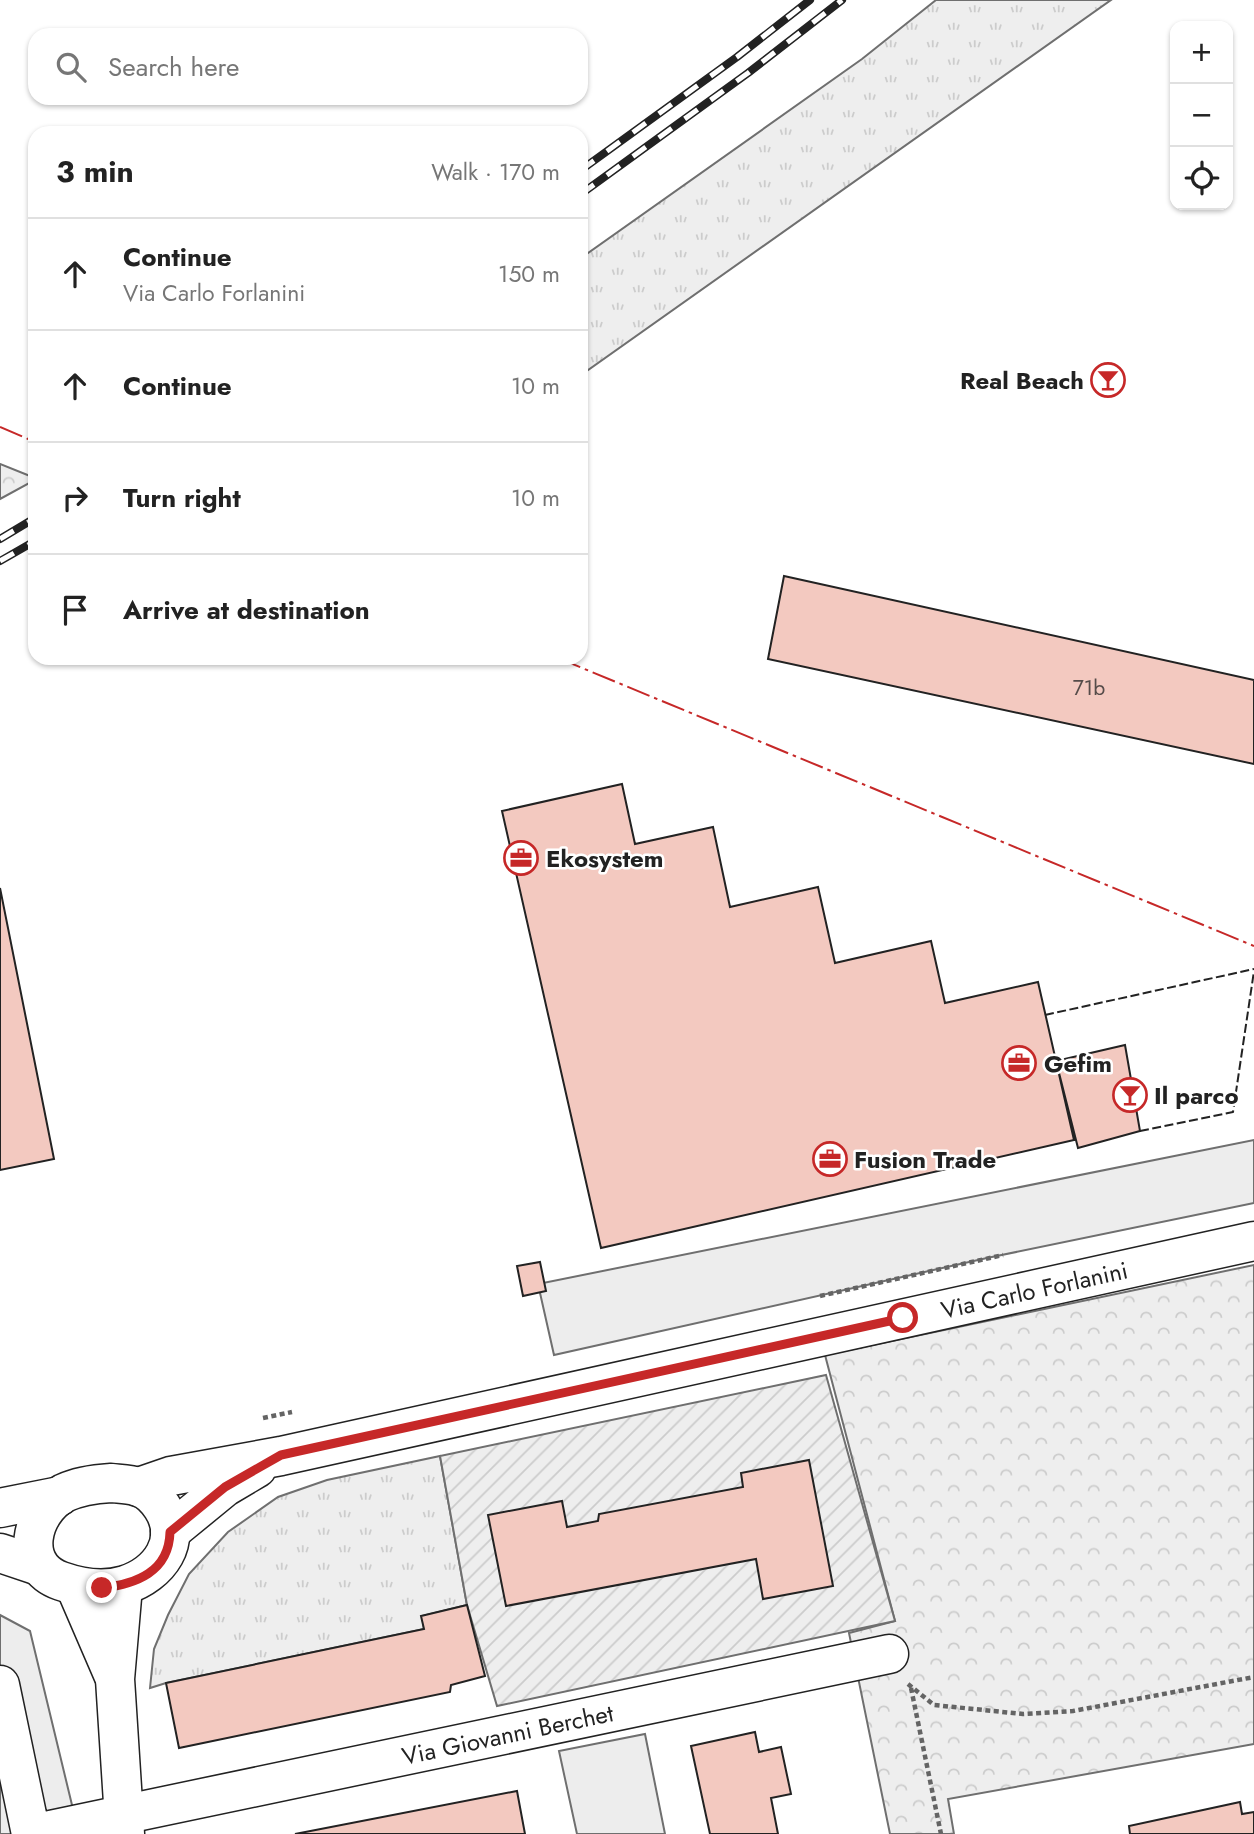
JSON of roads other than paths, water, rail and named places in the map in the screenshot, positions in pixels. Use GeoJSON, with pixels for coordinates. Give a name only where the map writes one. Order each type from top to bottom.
{"type":"FeatureCollection","features":[{"type":"Feature","properties":{"kind":"street","name":"Via Carlo Forlanini"},"geometry":{"type":"LineString","coordinates":[[139,1487],[170,1476],[281,1455],[1254,1241]]}},
{"type":"Feature","properties":{"kind":"street","name":"Via Carlo Forlanini"},"geometry":{"type":"LineString","coordinates":[[170,1532],[225,1487],[281,1455]]}},
{"type":"Feature","properties":{"kind":"street"},"geometry":{"type":"LineString","coordinates":[[0,1508],[60,1496],[88,1485],[111,1483],[139,1487],[155,1496],[165,1512],[170,1532],[169,1547],[161,1562],[143,1577],[123,1586],[75,1586],[53,1578],[39,1566],[0,1553]]}},
{"type":"Feature","properties":{"kind":"street"},"geometry":{"type":"LineString","coordinates":[[39,1566],[33,1549],[33,1533],[39,1516],[60,1496]]}},
{"type":"Feature","properties":{"kind":"street"},"geometry":{"type":"LineString","coordinates":[[75,1586],[115,1679]]}},
{"type":"Feature","properties":{"kind":"street"},"geometry":{"type":"LineString","coordinates":[[123,1586],[115,1679],[125,1824]]}},
{"type":"Feature","properties":{"kind":"street","name":"Via Giovanni Berchet"},"geometry":{"type":"LineString","coordinates":[[31,1834],[125,1824],[889,1654]]}},
{"type":"Feature","properties":{"kind":"street"},"geometry":{"type":"LineString","coordinates":[[0,1685],[31,1834]]}},
{"type":"Feature","properties":{"kind":"railway"},"geometry":{"type":"LineString","coordinates":[[588,165],[737,57],[810,0]]}},
{"type":"Feature","properties":{"kind":"railway"},"geometry":{"type":"LineString","coordinates":[[588,189],[748,73],[842,0]]}},
{"type":"Feature","properties":{"kind":"railway"},"geometry":{"type":"LineString","coordinates":[[0,539],[28,522]]}},
{"type":"Feature","properties":{"kind":"railway"},"geometry":{"type":"LineString","coordinates":[[0,561],[28,545]]}},
{"type":"Feature","properties":{"kind":"place","name":"Real Beach"},"geometry":{"type":"Point","coordinates":[1108,380]}},
{"type":"Feature","properties":{"kind":"place","name":"Ekosystem"},"geometry":{"type":"Point","coordinates":[521,858]}},
{"type":"Feature","properties":{"kind":"place","name":"Gefim"},"geometry":{"type":"Point","coordinates":[1019,1063]}},
{"type":"Feature","properties":{"kind":"place","name":"Il parco"},"geometry":{"type":"Point","coordinates":[1130,1095]}},
{"type":"Feature","properties":{"kind":"place","name":"Fusion Trade"},"geometry":{"type":"Point","coordinates":[830,1159]}}]}
